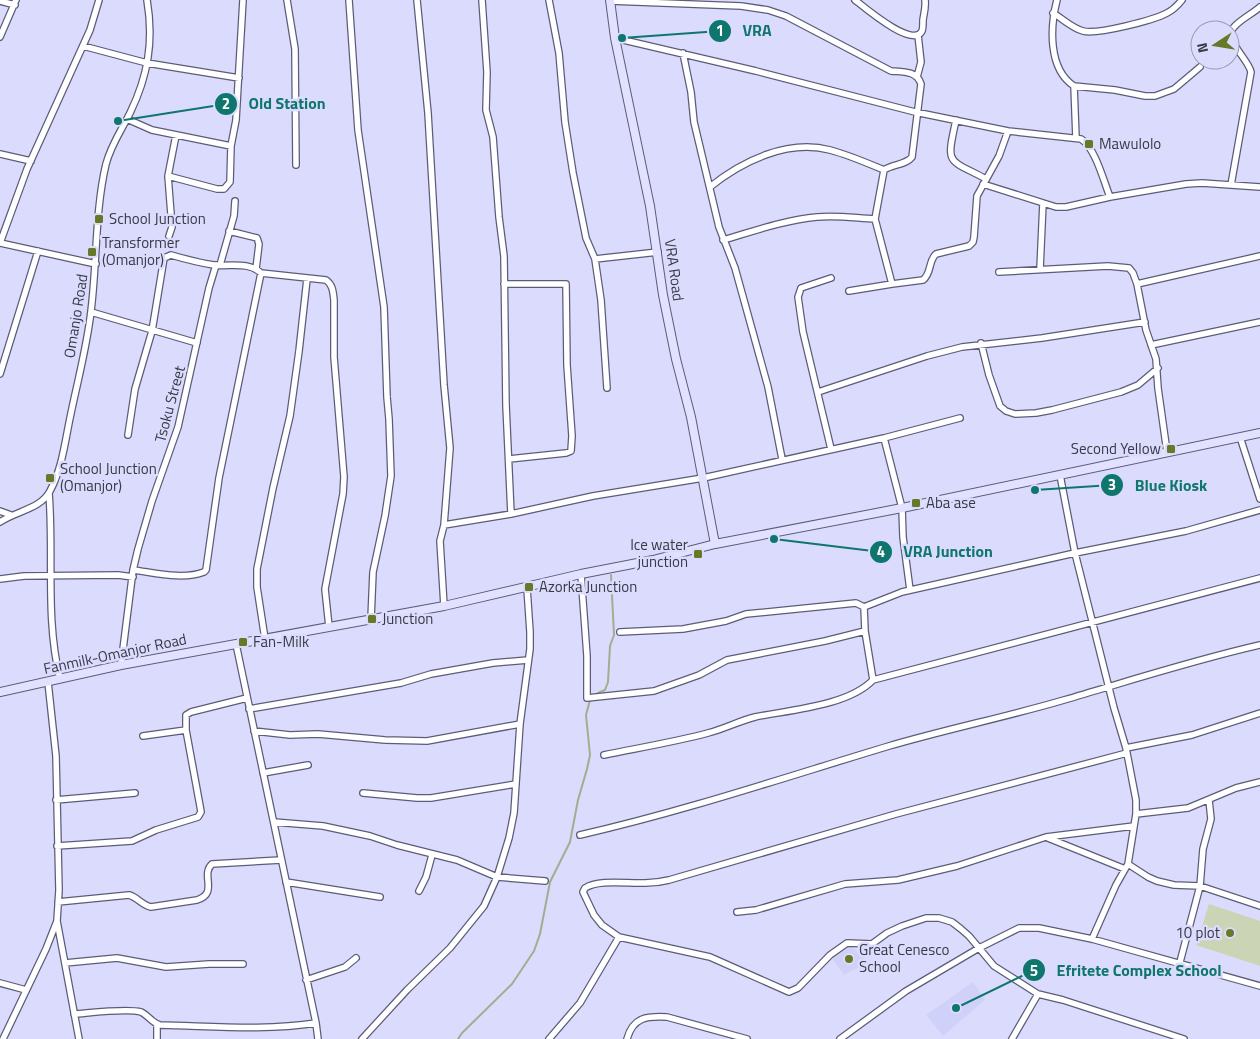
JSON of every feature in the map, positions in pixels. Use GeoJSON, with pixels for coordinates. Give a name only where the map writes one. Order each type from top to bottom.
{"type":"FeatureCollection","features":[{"type":"Feature","properties":{"kind":"street"},"geometry":{"type":"LineString","coordinates":[[0,0],[15,2],[0,37]]}},
{"type":"Feature","properties":{"kind":"street"},"geometry":{"type":"LineString","coordinates":[[96,264],[0,243],[31,161],[90,30],[99,0]]}},
{"type":"Feature","properties":{"kind":"street","name":"Omanjo Road"},"geometry":{"type":"LineString","coordinates":[[49,493],[56,478],[64,448],[91,312],[105,167],[112,145],[140,94],[147,63],[151,30],[147,0]]}},
{"type":"Feature","properties":{"kind":"street"},"geometry":{"type":"LineString","coordinates":[[168,176],[224,189],[230,182],[231,146],[235,132],[239,78],[243,0]]}},
{"type":"Feature","properties":{"kind":"street"},"geometry":{"type":"LineString","coordinates":[[287,0],[295,49],[296,165]]}},
{"type":"Feature","properties":{"kind":"street"},"geometry":{"type":"LineString","coordinates":[[349,0],[358,130],[384,306],[386,388],[390,428],[391,476],[373,572],[371,619]]}},
{"type":"Feature","properties":{"kind":"street"},"geometry":{"type":"LineString","coordinates":[[417,0],[428,113],[444,385],[450,448],[444,525],[440,541],[444,606]]}},
{"type":"Feature","properties":{"kind":"street"},"geometry":{"type":"LineString","coordinates":[[482,0],[487,72],[486,110],[493,137],[504,256],[511,514]]}},
{"type":"Feature","properties":{"kind":"street"},"geometry":{"type":"LineString","coordinates":[[549,0],[559,53],[565,122],[573,173],[586,238],[594,259],[601,300],[607,388]]}},
{"type":"Feature","properties":{"kind":"street"},"geometry":{"type":"LineString","coordinates":[[610,0],[740,3],[786,16],[891,71],[911,72],[918,77],[921,84],[912,157],[909,161],[889,166],[884,170],[875,219],[892,284]]}},
{"type":"Feature","properties":{"kind":"street","name":"VRA Road"},"geometry":{"type":"LineString","coordinates":[[610,0],[615,38],[658,252],[663,295],[691,417],[714,544]]}},
{"type":"Feature","properties":{"kind":"street"},"geometry":{"type":"LineString","coordinates":[[859,1],[876,17],[893,28],[912,36],[922,32],[925,0]]}},
{"type":"Feature","properties":{"kind":"street"},"geometry":{"type":"LineString","coordinates":[[1057,0],[1053,13],[1053,39],[1057,64],[1060,74],[1065,81],[1074,86],[1155,96],[1174,89],[1196,70]]}},
{"type":"Feature","properties":{"kind":"street"},"geometry":{"type":"LineString","coordinates":[[1053,13],[1072,26],[1094,33],[1107,31],[1166,13],[1182,0]]}},
{"type":"Feature","properties":{"kind":"street"},"geometry":{"type":"LineString","coordinates":[[1231,185],[1251,72],[1249,65],[1231,40],[1230,33],[1233,27],[1260,7]]}},
{"type":"Feature","properties":{"kind":"street"},"geometry":{"type":"LineString","coordinates":[[918,35],[921,62],[918,77]]}},
{"type":"Feature","properties":{"kind":"street"},"geometry":{"type":"LineString","coordinates":[[615,38],[756,71],[886,106],[1008,131],[1084,140],[1091,150],[1110,197]]}},
{"type":"Feature","properties":{"kind":"street"},"geometry":{"type":"LineString","coordinates":[[83,46],[147,63],[239,78]]}},
{"type":"Feature","properties":{"kind":"street"},"geometry":{"type":"LineString","coordinates":[[683,53],[694,122],[723,240],[735,268],[768,387],[782,459]]}},
{"type":"Feature","properties":{"kind":"street"},"geometry":{"type":"LineString","coordinates":[[1074,86],[1076,138]]}},
{"type":"Feature","properties":{"kind":"street"},"geometry":{"type":"LineString","coordinates":[[127,119],[152,130],[231,146]]}},
{"type":"Feature","properties":{"kind":"street"},"geometry":{"type":"LineString","coordinates":[[956,120],[950,153],[952,161],[984,182],[1056,207],[1066,208],[1110,197],[1186,184],[1202,183],[1260,187]]}},
{"type":"Feature","properties":{"kind":"street"},"geometry":{"type":"LineString","coordinates":[[849,292],[923,280],[929,273],[933,257],[936,254],[965,248],[973,242],[977,196],[999,156],[1008,131]]}},
{"type":"Feature","properties":{"kind":"street"},"geometry":{"type":"LineString","coordinates":[[169,236],[172,227],[168,176],[176,135]]}},
{"type":"Feature","properties":{"kind":"street"},"geometry":{"type":"LineString","coordinates":[[710,187],[727,174],[754,159],[776,151],[795,148],[812,147],[830,150],[884,170]]}},
{"type":"Feature","properties":{"kind":"street"},"geometry":{"type":"LineString","coordinates":[[0,154],[31,161]]}},
{"type":"Feature","properties":{"kind":"street","name":"Tsoku Street"},"geometry":{"type":"LineString","coordinates":[[121,665],[133,574],[152,501],[178,427],[209,288],[234,216],[235,201]]}},
{"type":"Feature","properties":{"kind":"street"},"geometry":{"type":"LineString","coordinates":[[1040,269],[1043,203]]}},
{"type":"Feature","properties":{"kind":"street"},"geometry":{"type":"LineString","coordinates":[[723,240],[778,224],[815,217],[831,216],[875,219]]}},
{"type":"Feature","properties":{"kind":"street"},"geometry":{"type":"LineString","coordinates":[[0,579],[24,576],[181,575],[198,574],[206,570],[219,478],[259,271],[259,244],[257,238],[229,231]]}},
{"type":"Feature","properties":{"kind":"street"},"geometry":{"type":"LineString","coordinates":[[0,374],[38,251]]}},
{"type":"Feature","properties":{"kind":"street"},"geometry":{"type":"LineString","coordinates":[[594,259],[658,252]]}},
{"type":"Feature","properties":{"kind":"street"},"geometry":{"type":"LineString","coordinates":[[128,435],[135,388],[152,331],[164,258],[171,255],[218,265],[237,265],[259,271],[307,279],[326,280],[329,282],[332,286],[334,300],[334,357],[344,477],[343,494],[326,589],[329,627]]}},
{"type":"Feature","properties":{"kind":"street"},"geometry":{"type":"LineString","coordinates":[[1136,284],[1260,256]]}},
{"type":"Feature","properties":{"kind":"street"},"geometry":{"type":"LineString","coordinates":[[999,272],[1108,266],[1129,268],[1136,284],[1158,368],[1158,388],[1167,452]]}},
{"type":"Feature","properties":{"kind":"street"},"geometry":{"type":"LineString","coordinates":[[831,278],[800,288],[798,297],[803,332],[831,449]]}},
{"type":"Feature","properties":{"kind":"street"},"geometry":{"type":"LineString","coordinates":[[265,639],[256,587],[258,569],[273,488],[290,416],[307,279]]}},
{"type":"Feature","properties":{"kind":"street"},"geometry":{"type":"LineString","coordinates":[[504,284],[566,284],[567,366],[572,436],[571,450],[566,454],[509,459]]}},
{"type":"Feature","properties":{"kind":"street"},"geometry":{"type":"LineString","coordinates":[[91,312],[197,343]]}},
{"type":"Feature","properties":{"kind":"street"},"geometry":{"type":"LineString","coordinates":[[818,392],[927,356],[981,344],[1042,338],[1145,322]]}},
{"type":"Feature","properties":{"kind":"street"},"geometry":{"type":"LineString","coordinates":[[1151,345],[1260,322]]}},
{"type":"Feature","properties":{"kind":"street"},"geometry":{"type":"LineString","coordinates":[[981,344],[991,382],[1000,406],[1006,411],[1016,414],[1052,410],[1121,392],[1138,384],[1158,368]]}},
{"type":"Feature","properties":{"kind":"street"},"geometry":{"type":"LineString","coordinates":[[444,525],[511,514],[593,496],[703,478],[782,459],[884,438],[960,418]]}},
{"type":"Feature","properties":{"kind":"street","name":"Fanmilk-Omanjor Road"},"geometry":{"type":"LineString","coordinates":[[0,692],[121,665],[444,606],[581,574],[653,560],[714,544],[1060,476],[1260,433]]}},
{"type":"Feature","properties":{"kind":"street"},"geometry":{"type":"LineString","coordinates":[[1240,437],[1260,499]]}},
{"type":"Feature","properties":{"kind":"street"},"geometry":{"type":"LineString","coordinates":[[884,438],[902,508],[903,537],[910,590]]}},
{"type":"Feature","properties":{"kind":"street"},"geometry":{"type":"LineString","coordinates":[[1060,476],[1075,553],[1135,787],[1136,814],[1127,866],[1092,938]]}},
{"type":"Feature","properties":{"kind":"street"},"geometry":{"type":"LineString","coordinates":[[0,522],[11,515],[36,505],[49,493]]}},
{"type":"Feature","properties":{"kind":"street"},"geometry":{"type":"LineString","coordinates":[[49,493],[52,529],[50,576],[53,644],[60,679]]}},
{"type":"Feature","properties":{"kind":"street"},"geometry":{"type":"LineString","coordinates":[[620,632],[695,627],[726,621],[738,616],[792,609],[856,603],[864,607],[910,590],[1075,553],[1186,531],[1260,510]]}},
{"type":"Feature","properties":{"kind":"street"},"geometry":{"type":"LineString","coordinates":[[0,511],[11,515]]}},
{"type":"Feature","properties":{"kind":"street"},"geometry":{"type":"LineString","coordinates":[[581,574],[587,698],[654,691],[699,675],[731,659],[825,641],[865,630]]}},
{"type":"Feature","properties":{"kind":"street"},"geometry":{"type":"LineString","coordinates":[[604,755],[706,734],[754,718],[838,700],[860,690],[873,680],[1260,578]]}},
{"type":"Feature","properties":{"kind":"street"},"geometry":{"type":"LineString","coordinates":[[362,1039],[407,990],[450,948],[484,906],[497,877],[509,838],[514,813],[520,724],[530,632],[527,588]]}},
{"type":"Feature","properties":{"kind":"street"},"geometry":{"type":"LineString","coordinates":[[864,607],[865,630],[873,680]]}},
{"type":"Feature","properties":{"kind":"street"},"geometry":{"type":"LineString","coordinates":[[236,644],[318,1039]]}},
{"type":"Feature","properties":{"kind":"street"},"geometry":{"type":"LineString","coordinates":[[580,835],[654,818],[888,746],[1260,645]]}},
{"type":"Feature","properties":{"kind":"street"},"geometry":{"type":"LineString","coordinates":[[249,709],[402,683],[431,674],[493,663],[528,660]]}},
{"type":"Feature","properties":{"kind":"street"},"geometry":{"type":"LineString","coordinates":[[48,682],[56,756],[57,921],[79,1039]]}},
{"type":"Feature","properties":{"kind":"street"},"geometry":{"type":"LineString","coordinates":[[57,846],[132,841],[156,830],[198,817],[201,812],[185,718],[188,713],[247,698]]}},
{"type":"Feature","properties":{"kind":"street"},"geometry":{"type":"LineString","coordinates":[[1184,1039],[1038,994],[994,966],[969,936],[952,922],[939,918],[926,918],[887,933],[872,944],[847,943],[830,955],[798,988],[789,992],[710,958],[619,937],[602,925],[594,915],[583,892],[589,885],[602,883],[645,884],[669,880],[896,814],[1126,750],[1192,734],[1260,713]]}},
{"type":"Feature","properties":{"kind":"street"},"geometry":{"type":"LineString","coordinates":[[254,731],[420,741],[520,724]]}},
{"type":"Feature","properties":{"kind":"street"},"geometry":{"type":"LineString","coordinates":[[143,736],[186,730]]}},
{"type":"Feature","properties":{"kind":"street"},"geometry":{"type":"LineString","coordinates":[[263,773],[308,766]]}},
{"type":"Feature","properties":{"kind":"street"},"geometry":{"type":"LineString","coordinates":[[1136,814],[1188,808],[1236,788],[1260,782]]}},
{"type":"Feature","properties":{"kind":"street"},"geometry":{"type":"LineString","coordinates":[[363,793],[431,798],[516,784]]}},
{"type":"Feature","properties":{"kind":"street"},"geometry":{"type":"LineString","coordinates":[[56,800],[135,793]]}},
{"type":"Feature","properties":{"kind":"street"},"geometry":{"type":"LineString","coordinates":[[1180,962],[1200,886],[1203,848],[1211,819],[1209,800]]}},
{"type":"Feature","properties":{"kind":"street"},"geometry":{"type":"LineString","coordinates":[[274,822],[323,826],[370,836],[432,855],[457,860],[497,877],[545,881]]}},
{"type":"Feature","properties":{"kind":"street"},"geometry":{"type":"LineString","coordinates":[[737,912],[770,907],[845,884],[891,881],[932,872],[1046,838],[1134,826]]}},
{"type":"Feature","properties":{"kind":"street"},"geometry":{"type":"LineString","coordinates":[[1046,838],[1127,866],[1148,878],[1165,884],[1200,886],[1260,906]]}},
{"type":"Feature","properties":{"kind":"street"},"geometry":{"type":"LineString","coordinates":[[419,891],[432,855]]}},
{"type":"Feature","properties":{"kind":"street"},"geometry":{"type":"LineString","coordinates":[[58,902],[129,895],[135,897],[143,904],[151,906],[197,900],[204,898],[207,894],[209,887],[208,872],[212,864],[281,860]]}},
{"type":"Feature","properties":{"kind":"street"},"geometry":{"type":"LineString","coordinates":[[286,882],[380,897]]}},
{"type":"Feature","properties":{"kind":"street"},"geometry":{"type":"LineString","coordinates":[[11,1039],[3,1038],[46,949],[57,921]]}},
{"type":"Feature","properties":{"kind":"street"},"geometry":{"type":"LineString","coordinates":[[840,1039],[906,991],[979,948],[1012,931],[1025,928],[1058,931],[1092,938],[1260,986]]}},
{"type":"Feature","properties":{"kind":"street"},"geometry":{"type":"LineString","coordinates":[[549,1039],[567,1020],[580,1002],[619,937]]}},
{"type":"Feature","properties":{"kind":"street"},"geometry":{"type":"LineString","coordinates":[[65,963],[117,958],[166,967],[243,964]]}},
{"type":"Feature","properties":{"kind":"street"},"geometry":{"type":"LineString","coordinates":[[306,980],[345,967],[356,958]]}},
{"type":"Feature","properties":{"kind":"street"},"geometry":{"type":"LineString","coordinates":[[0,983],[26,990]]}},
{"type":"Feature","properties":{"kind":"street"},"geometry":{"type":"LineString","coordinates":[[1012,1039],[1038,994]]}},
{"type":"Feature","properties":{"kind":"street"},"geometry":{"type":"LineString","coordinates":[[74,1014],[109,1011],[140,1012],[157,1025],[254,1028],[316,1023]]}},
{"type":"Feature","properties":{"kind":"street"},"geometry":{"type":"LineString","coordinates":[[627,1039],[633,1024],[655,1016],[668,1017],[747,1039]]}},
{"type":"Feature","properties":{"kind":"street"},"geometry":{"type":"LineString","coordinates":[[157,1025],[157,1039]]}},
{"type":"Feature","properties":{"kind":"shaded area","name":"Great Cenesco School"},"geometry":{"type":"Polygon","coordinates":[[[848,944],[869,962],[844,975],[831,957],[848,944]]]}},
{"type":"Feature","properties":{"kind":"shaded area"},"geometry":{"type":"Polygon","coordinates":[[[973,982],[985,1000],[943,1036],[926,1015],[973,982]]]}},
{"type":"Feature","properties":{"kind":"green space","name":"10 plot"},"geometry":{"type":"Polygon","coordinates":[[[1209,904],[1260,921],[1260,966],[1196,945],[1209,904]]]}},
{"type":"Feature","properties":{"kind":"waterway"},"geometry":{"type":"LineString","coordinates":[[598,693],[605,690],[608,682],[610,646],[614,635],[611,575]]}},
{"type":"Feature","properties":{"kind":"waterway"},"geometry":{"type":"LineString","coordinates":[[458,1039],[512,984],[534,951],[540,934],[550,882],[570,842],[578,800],[587,769],[590,755],[586,715],[590,700]]}},
{"type":"Feature","properties":{"kind":"place","name":"VRA"},"geometry":{"type":"Point","coordinates":[622,38]}},
{"type":"Feature","properties":{"kind":"place","name":"Old Station"},"geometry":{"type":"Point","coordinates":[118,121]}},
{"type":"Feature","properties":{"kind":"place","name":"Mawulolo"},"geometry":{"type":"Point","coordinates":[1089,144]}},
{"type":"Feature","properties":{"kind":"place","name":"School Junction"},"geometry":{"type":"Point","coordinates":[99,219]}},
{"type":"Feature","properties":{"kind":"place","name":"Transformer (Omanjor)"},"geometry":{"type":"Point","coordinates":[92,252]}},
{"type":"Feature","properties":{"kind":"place","name":"Second Yellow"},"geometry":{"type":"Point","coordinates":[1171,449]}},
{"type":"Feature","properties":{"kind":"place","name":"School Junction (Omanjor)"},"geometry":{"type":"Point","coordinates":[50,478]}},
{"type":"Feature","properties":{"kind":"place","name":"Blue Kiosk"},"geometry":{"type":"Point","coordinates":[1035,490]}},
{"type":"Feature","properties":{"kind":"place","name":"Aba ase"},"geometry":{"type":"Point","coordinates":[916,503]}},
{"type":"Feature","properties":{"kind":"place","name":"VRA Junction"},"geometry":{"type":"Point","coordinates":[774,539]}},
{"type":"Feature","properties":{"kind":"place","name":"Ice water junction"},"geometry":{"type":"Point","coordinates":[698,554]}},
{"type":"Feature","properties":{"kind":"place","name":"Azorka Junction"},"geometry":{"type":"Point","coordinates":[529,587]}},
{"type":"Feature","properties":{"kind":"place","name":"Junction"},"geometry":{"type":"Point","coordinates":[372,619]}},
{"type":"Feature","properties":{"kind":"place","name":"Fan-Milk"},"geometry":{"type":"Point","coordinates":[243,642]}},
{"type":"Feature","properties":{"kind":"place","name":"10 plot"},"geometry":{"type":"Point","coordinates":[1230,933]}},
{"type":"Feature","properties":{"kind":"place","name":"Great Cenesco School"},"geometry":{"type":"Point","coordinates":[849,959]}},
{"type":"Feature","properties":{"kind":"place","name":"Efritete Complex School"},"geometry":{"type":"Point","coordinates":[956,1008]}}]}
